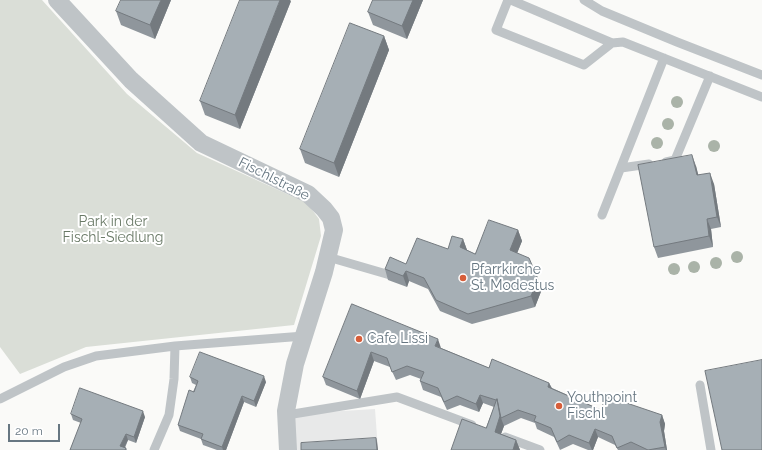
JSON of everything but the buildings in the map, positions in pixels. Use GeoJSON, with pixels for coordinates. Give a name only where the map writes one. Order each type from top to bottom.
{"type":"FeatureCollection","features":[{"type":"Feature","properties":{"kind":"street","name":"Fischlstraße"},"geometry":{"type":"LineString","coordinates":[[57,0],[131,80],[201,143],[308,194],[331,218],[334,230],[328,257],[295,364],[286,411],[288,450]]}},
{"type":"Feature","properties":{"kind":"lane"},"geometry":{"type":"LineString","coordinates":[[612,43],[584,64],[496,30],[510,0],[612,43],[623,42],[762,97]]}},
{"type":"Feature","properties":{"kind":"lane"},"geometry":{"type":"LineString","coordinates":[[584,0],[615,16],[762,75]]}},
{"type":"Feature","properties":{"kind":"lane"},"geometry":{"type":"LineString","coordinates":[[602,215],[664,58]]}},
{"type":"Feature","properties":{"kind":"lane"},"geometry":{"type":"LineString","coordinates":[[621,168],[675,160],[710,76]]}},
{"type":"Feature","properties":{"kind":"lane"},"geometry":{"type":"LineString","coordinates":[[328,257],[390,276]]}},
{"type":"Feature","properties":{"kind":"lane"},"geometry":{"type":"LineString","coordinates":[[0,399],[64,367],[96,356],[175,346],[304,336]]}},
{"type":"Feature","properties":{"kind":"lane"},"geometry":{"type":"LineString","coordinates":[[154,450],[168,415],[174,380],[175,346]]}},
{"type":"Feature","properties":{"kind":"lane"},"geometry":{"type":"LineString","coordinates":[[700,385],[711,450]]}},
{"type":"Feature","properties":{"kind":"lane"},"geometry":{"type":"LineString","coordinates":[[286,418],[293,414],[397,397],[478,427]]}},
{"type":"Feature","properties":{"kind":"lane"},"geometry":{"type":"LineString","coordinates":[[501,436],[540,450]]}},
{"type":"Feature","properties":{"kind":"shaded area"},"geometry":{"type":"Polygon","coordinates":[[[375,409],[378,450],[295,450],[293,414],[375,409]]]}},
{"type":"Feature","properties":{"kind":"green space","name":"Park in der Fischl-Siedlung"},"geometry":{"type":"Polygon","coordinates":[[[0,0],[42,0],[127,94],[197,153],[307,203],[319,219],[321,236],[294,325],[86,347],[20,374],[0,347],[0,0]]]}},
{"type":"Feature","properties":{"kind":"place","name":"Pfarrkirche St. Modestus"},"geometry":{"type":"Point","coordinates":[463,278]}},
{"type":"Feature","properties":{"kind":"place","name":"Cafe Lissi"},"geometry":{"type":"Point","coordinates":[359,339]}},
{"type":"Feature","properties":{"kind":"place","name":"Youthpoint Fischl"},"geometry":{"type":"Point","coordinates":[559,406]}}]}
